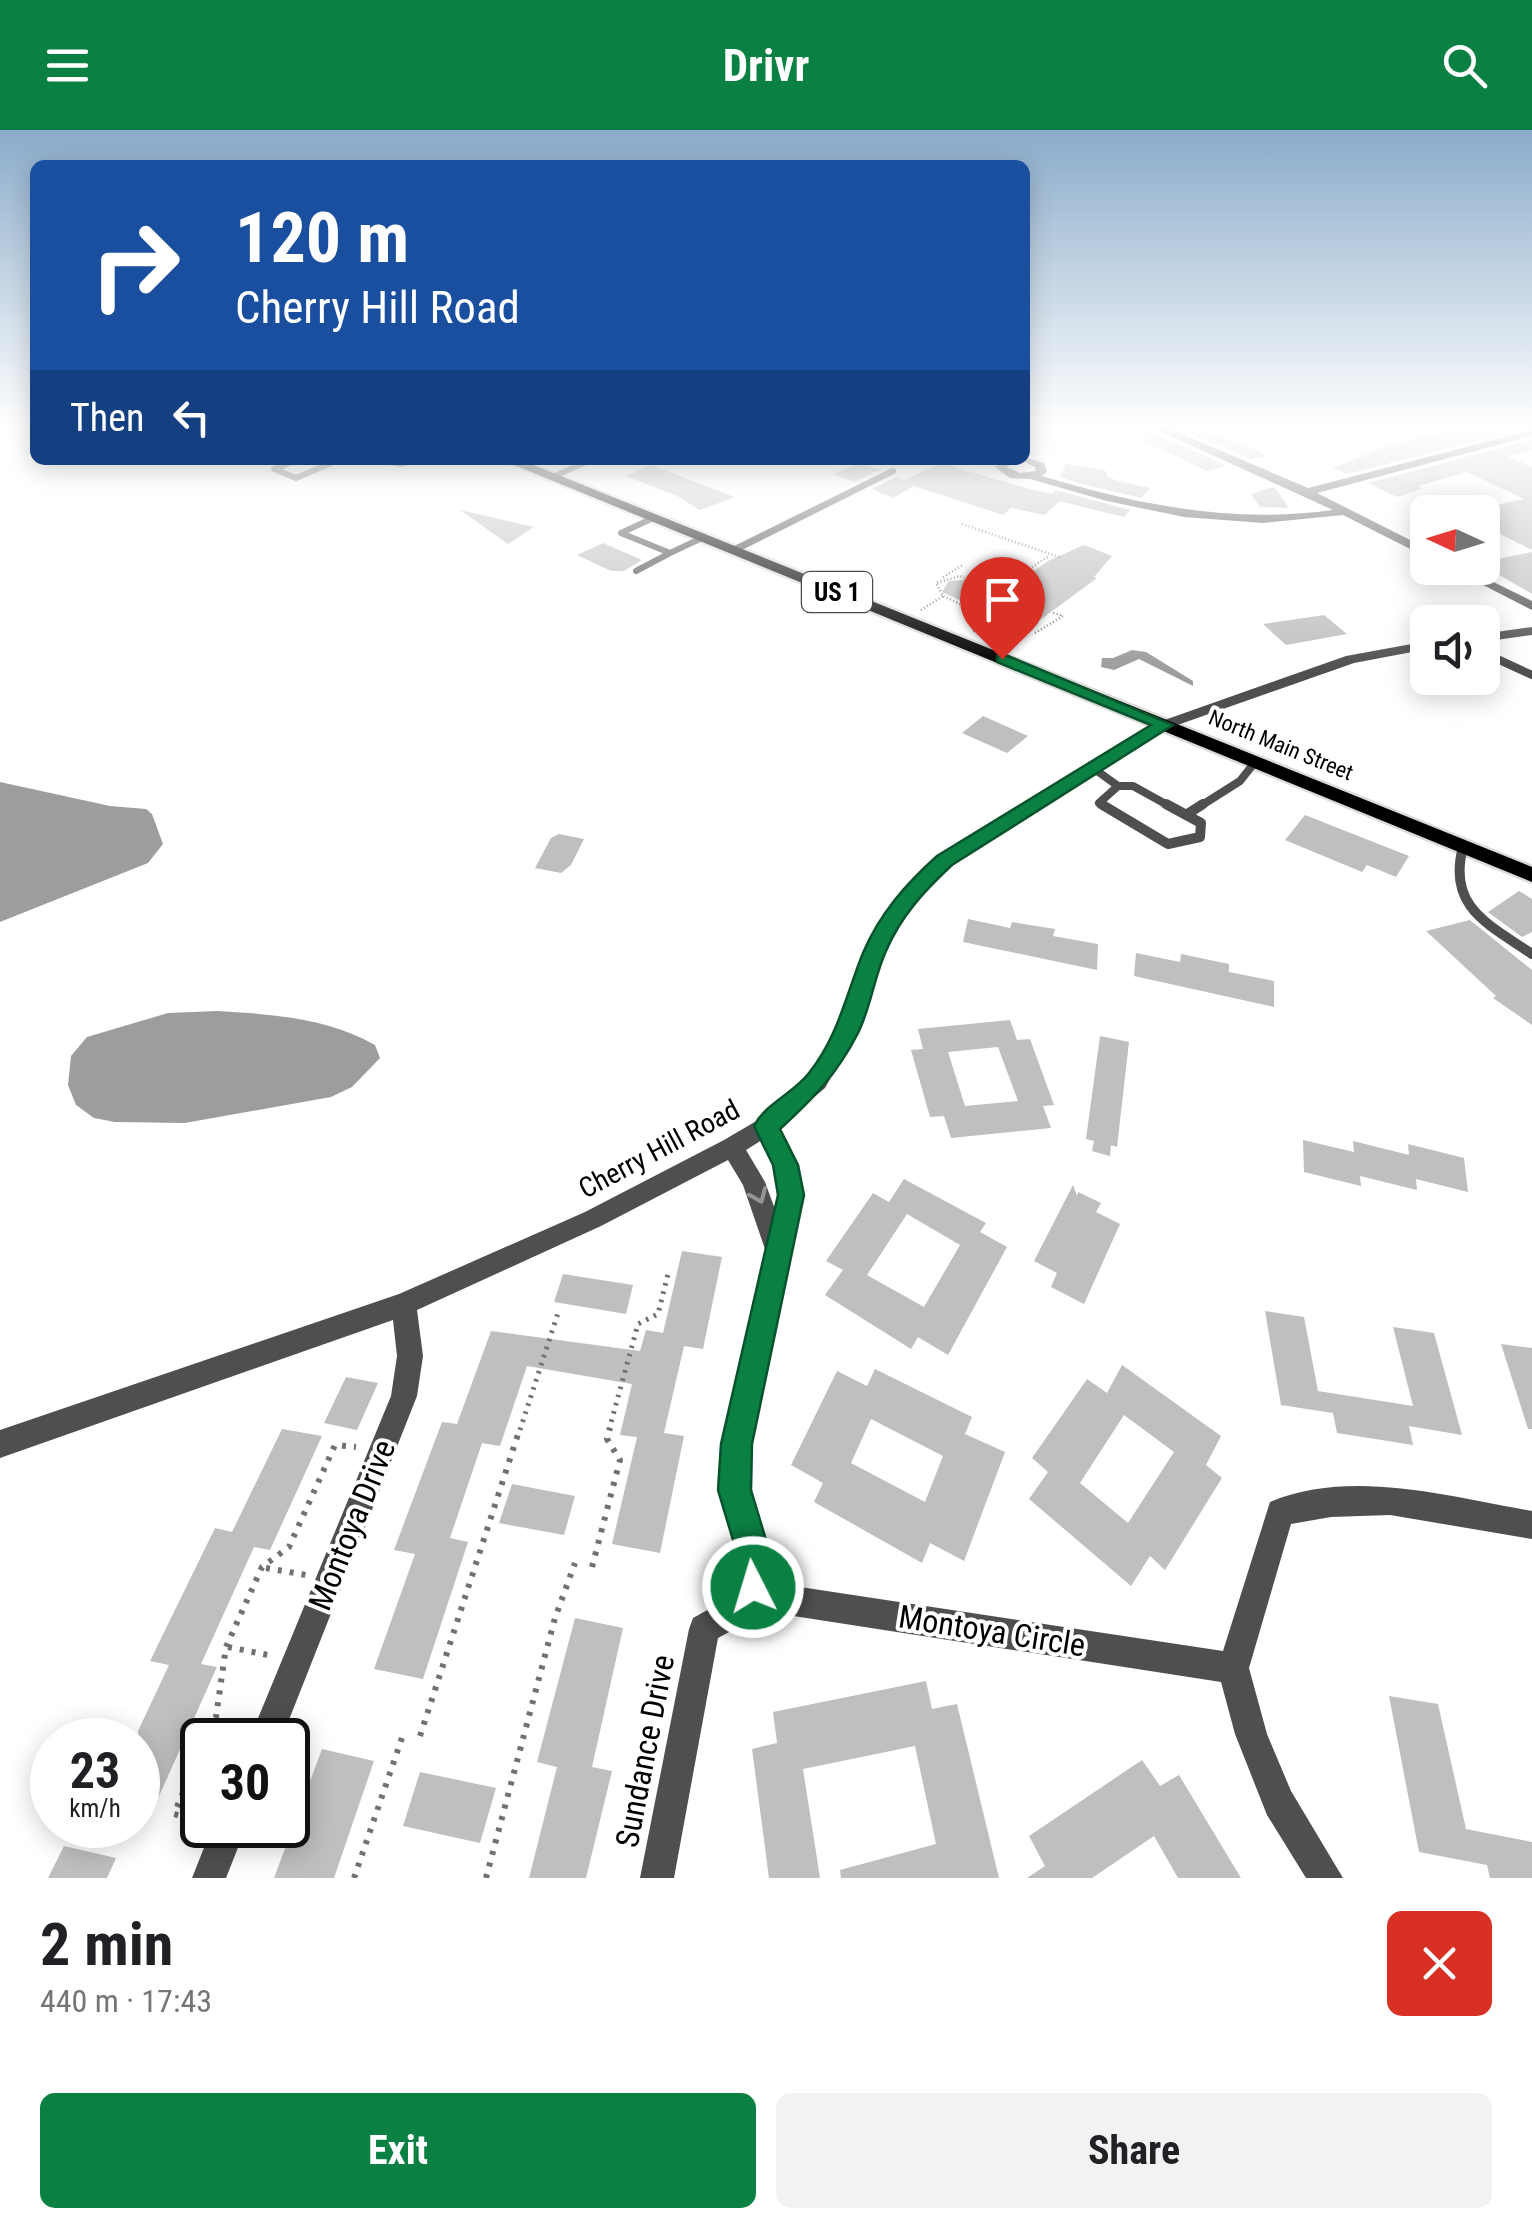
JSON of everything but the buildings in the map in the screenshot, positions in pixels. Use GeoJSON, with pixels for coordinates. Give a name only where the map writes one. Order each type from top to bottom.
{"type":"FeatureCollection","features":[{"type":"Feature","properties":{"kind":"main road","name":"North Main Street"},"geometry":{"type":"LineString","coordinates":[[625,507],[1532,874]]}},
{"type":"Feature","properties":{"kind":"street"},"geometry":{"type":"LineString","coordinates":[[732,550],[820,507]]}},
{"type":"Feature","properties":{"kind":"street"},"geometry":{"type":"LineString","coordinates":[[1154,507],[1223,520],[1304,520],[1341,512]]}},
{"type":"Feature","properties":{"kind":"street"},"geometry":{"type":"LineString","coordinates":[[1332,507],[1410,545]]}},
{"type":"Feature","properties":{"kind":"street"},"geometry":{"type":"LineString","coordinates":[[1490,585],[1532,606]]}},
{"type":"Feature","properties":{"kind":"street"},"geometry":{"type":"LineString","coordinates":[[1500,635],[1532,631]]}},
{"type":"Feature","properties":{"kind":"street","name":"Cherry Hill Road"},"geometry":{"type":"LineString","coordinates":[[0,1444],[404,1304],[593,1218],[732,1147],[766,1126],[817,1082],[849,1028],[874,952],[894,914],[944,860],[1164,725],[1351,658],[1410,649]]}},
{"type":"Feature","properties":{"kind":"street"},"geometry":{"type":"LineString","coordinates":[[753,1587],[753,1550],[734,1490],[737,1444],[791,1195],[786,1165],[766,1126]]}},
{"type":"Feature","properties":{"kind":"street"},"geometry":{"type":"LineString","coordinates":[[732,1147],[753,1182],[777,1248]]}},
{"type":"Feature","properties":{"kind":"street","name":"Montoya Drive"},"geometry":{"type":"LineString","coordinates":[[274,1718],[404,1396],[408,1369],[404,1304]]}},
{"type":"Feature","properties":{"kind":"street"},"geometry":{"type":"LineString","coordinates":[[1326,1878],[1280,1803],[1251,1734],[1233,1668],[1280,1512],[1330,1502],[1390,1501],[1532,1524]]}},
{"type":"Feature","properties":{"kind":"street","name":"Montoya Circle"},"geometry":{"type":"LineString","coordinates":[[753,1587],[788,1600],[1233,1668]]}},
{"type":"Feature","properties":{"kind":"street","name":"Sundance Drive"},"geometry":{"type":"LineString","coordinates":[[657,1878],[704,1629],[733,1613],[753,1587]]}},
{"type":"Feature","properties":{"kind":"street"},"geometry":{"type":"LineString","coordinates":[[209,1878],[221,1848]]}},
{"type":"Feature","properties":{"kind":"lane"},"geometry":{"type":"LineString","coordinates":[[653,518],[621,533],[670,554]]}},
{"type":"Feature","properties":{"kind":"lane"},"geometry":{"type":"LineString","coordinates":[[636,571],[702,538]]}},
{"type":"Feature","properties":{"kind":"lane"},"geometry":{"type":"LineString","coordinates":[[1500,660],[1532,675]]}},
{"type":"Feature","properties":{"kind":"lane"},"geometry":{"type":"LineString","coordinates":[[1186,815],[1240,781],[1255,762]]}},
{"type":"Feature","properties":{"kind":"lane"},"geometry":{"type":"LineString","coordinates":[[1092,768],[1118,786],[1133,786],[1201,824],[1200,837],[1168,844],[1099,803],[1118,786]]}},
{"type":"Feature","properties":{"kind":"lane"},"geometry":{"type":"LineString","coordinates":[[1463,847],[1456,877],[1466,900],[1486,921],[1532,954]]}},
{"type":"Feature","properties":{"kind":"path"},"geometry":{"type":"LineString","coordinates":[[962,524],[1058,557]]}},
{"type":"Feature","properties":{"kind":"path"},"geometry":{"type":"LineString","coordinates":[[1032,567],[1050,554]]}},
{"type":"Feature","properties":{"kind":"path"},"geometry":{"type":"LineString","coordinates":[[963,565],[940,579],[935,587],[943,596],[992,619],[986,622]]}},
{"type":"Feature","properties":{"kind":"path"},"geometry":{"type":"LineString","coordinates":[[940,579],[962,576],[1002,593]]}},
{"type":"Feature","properties":{"kind":"path"},"geometry":{"type":"LineString","coordinates":[[917,612],[943,596]]}},
{"type":"Feature","properties":{"kind":"path"},"geometry":{"type":"LineString","coordinates":[[1035,633],[1064,616],[1051,612]]}},
{"type":"Feature","properties":{"kind":"path"},"geometry":{"type":"LineString","coordinates":[[592,1567],[620,1460],[607,1439],[638,1324],[658,1314],[668,1274]]}},
{"type":"Feature","properties":{"kind":"path"},"geometry":{"type":"LineString","coordinates":[[420,1736],[558,1313]]}},
{"type":"Feature","properties":{"kind":"path"},"geometry":{"type":"LineString","coordinates":[[216,1718],[226,1647],[262,1568],[290,1547],[335,1444],[382,1451]]}},
{"type":"Feature","properties":{"kind":"path"},"geometry":{"type":"LineString","coordinates":[[486,1878],[555,1618],[574,1563]]}},
{"type":"Feature","properties":{"kind":"path"},"geometry":{"type":"LineString","coordinates":[[262,1568],[330,1579]]}},
{"type":"Feature","properties":{"kind":"path"},"geometry":{"type":"LineString","coordinates":[[226,1647],[297,1661]]}},
{"type":"Feature","properties":{"kind":"path"},"geometry":{"type":"LineString","coordinates":[[354,1878],[404,1732]]}},
{"type":"Feature","properties":{"kind":"shaded area"},"geometry":{"type":"Polygon","coordinates":[[[1132,650],[1146,652],[1193,681],[1193,686],[1139,659],[1114,670],[1101,667],[1102,658],[1132,650]]]}},
{"type":"Feature","properties":{"kind":"shaded area"},"geometry":{"type":"Polygon","coordinates":[[[0,782],[110,806],[146,809],[152,814],[163,844],[148,863],[0,922],[0,782]]]}},
{"type":"Feature","properties":{"kind":"shaded area"},"geometry":{"type":"Polygon","coordinates":[[[217,1011],[318,1023],[375,1045],[380,1058],[352,1087],[331,1097],[185,1123],[115,1122],[94,1118],[76,1105],[68,1085],[71,1056],[87,1037],[168,1013],[217,1011]]]}},
{"type":"Feature","properties":{"kind":"route"},"geometry":{"type":"LineString","coordinates":[[753,1587],[753,1550],[734,1490],[737,1444],[791,1195],[786,1165],[766,1126],[817,1082],[849,1028],[874,952],[894,914],[917,886],[944,860],[1164,725],[1002,659]]}}]}
